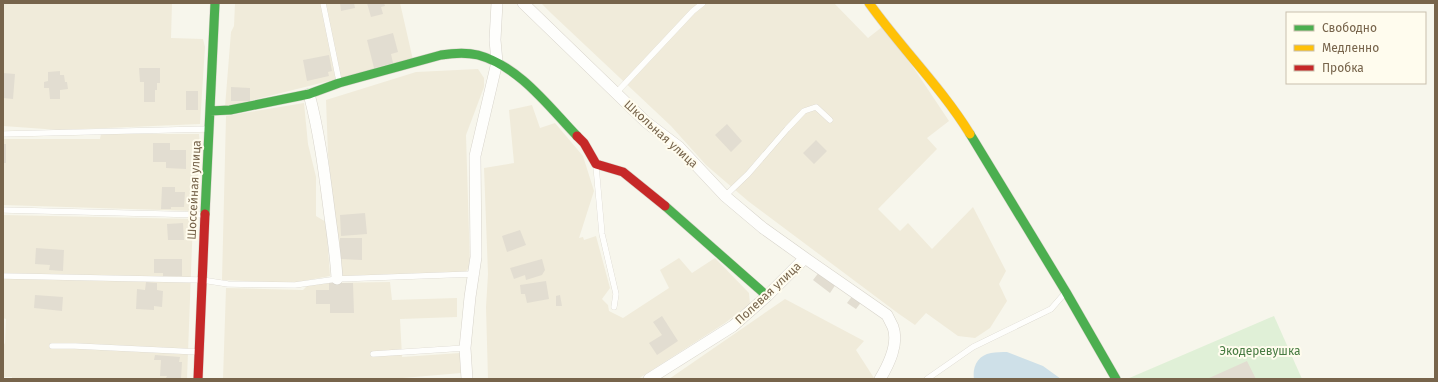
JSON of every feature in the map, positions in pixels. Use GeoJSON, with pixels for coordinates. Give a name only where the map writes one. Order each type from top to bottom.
{"type":"FeatureCollection","features":[{"type":"Feature","properties":{"kind":"street","name":"Шоссейная улица"},"geometry":{"type":"LineString","coordinates":[[198,379],[215,3]]}},
{"type":"Feature","properties":{"kind":"street"},"geometry":{"type":"LineString","coordinates":[[467,379],[465,348],[476,257],[474,156],[497,62],[495,40],[497,3]]}},
{"type":"Feature","properties":{"kind":"street","name":"Школьная улица"},"geometry":{"type":"LineString","coordinates":[[523,3],[646,122],[679,147],[725,196],[763,228],[805,258]]}},
{"type":"Feature","properties":{"kind":"street"},"geometry":{"type":"LineString","coordinates":[[869,3],[886,26],[940,91],[968,131],[1066,292],[1116,379]]}},
{"type":"Feature","properties":{"kind":"street"},"geometry":{"type":"LineString","coordinates":[[210,111],[230,110],[309,94],[339,83],[441,55],[457,53],[477,55],[497,62],[512,71],[540,97],[584,143],[596,164],[622,172],[767,296]]}},
{"type":"Feature","properties":{"kind":"street"},"geometry":{"type":"LineString","coordinates":[[309,94],[315,116],[324,167],[336,256],[337,279]]}},
{"type":"Feature","properties":{"kind":"street","name":"Полевая улица"},"geometry":{"type":"LineString","coordinates":[[649,379],[733,326],[767,296],[805,258],[887,315],[893,327],[894,344],[889,364],[880,379]]}},
{"type":"Feature","properties":{"kind":"lane"},"geometry":{"type":"LineString","coordinates":[[323,3],[339,83]]}},
{"type":"Feature","properties":{"kind":"lane"},"geometry":{"type":"LineString","coordinates":[[616,93],[693,11],[703,3]]}},
{"type":"Feature","properties":{"kind":"lane"},"geometry":{"type":"LineString","coordinates":[[725,196],[748,174],[804,111],[816,107],[830,120]]}},
{"type":"Feature","properties":{"kind":"lane"},"geometry":{"type":"LineString","coordinates":[[3,134],[209,129]]}},
{"type":"Feature","properties":{"kind":"lane"},"geometry":{"type":"LineString","coordinates":[[596,164],[602,234],[616,294],[614,307]]}},
{"type":"Feature","properties":{"kind":"lane"},"geometry":{"type":"LineString","coordinates":[[3,210],[205,215]]}},
{"type":"Feature","properties":{"kind":"lane"},"geometry":{"type":"LineString","coordinates":[[3,276],[202,280],[228,284],[295,285],[337,279],[474,274]]}},
{"type":"Feature","properties":{"kind":"lane"},"geometry":{"type":"LineString","coordinates":[[927,379],[974,347],[1051,309],[1066,292]]}},
{"type":"Feature","properties":{"kind":"lane"},"geometry":{"type":"LineString","coordinates":[[52,346],[199,352]]}},
{"type":"Feature","properties":{"kind":"lane"},"geometry":{"type":"LineString","coordinates":[[373,354],[465,348]]}},
{"type":"Feature","properties":{"kind":"shaded area"},"geometry":{"type":"Polygon","coordinates":[[[3,3],[172,3],[171,38],[203,39],[205,47],[200,124],[59,130],[3,126],[3,3]]]}},
{"type":"Feature","properties":{"kind":"shaded area"},"geometry":{"type":"Polygon","coordinates":[[[235,3],[400,3],[413,60],[225,107],[231,32],[234,26],[235,3]]]}},
{"type":"Feature","properties":{"kind":"shaded area"},"geometry":{"type":"Polygon","coordinates":[[[541,3],[834,3],[868,38],[882,27],[905,55],[949,121],[927,138],[937,149],[878,209],[900,231],[908,223],[932,249],[973,207],[1006,271],[999,284],[1007,301],[990,328],[975,338],[958,336],[926,313],[915,325],[899,314],[748,201],[706,165],[671,126],[541,3]]]}},
{"type":"Feature","properties":{"kind":"shaded area"},"geometry":{"type":"Polygon","coordinates":[[[478,69],[484,78],[484,87],[466,135],[470,266],[465,273],[341,277],[328,154],[326,100],[416,72],[478,69]]]}},
{"type":"Feature","properties":{"kind":"shaded area"},"geometry":{"type":"Polygon","coordinates":[[[304,103],[308,144],[316,177],[316,216],[326,222],[330,276],[292,283],[222,280],[226,116],[304,103]]]}},
{"type":"Feature","properties":{"kind":"shaded area"},"geometry":{"type":"Polygon","coordinates":[[[532,105],[540,128],[555,123],[583,156],[594,191],[579,238],[583,237],[584,240],[596,236],[610,288],[602,299],[608,305],[609,311],[623,318],[669,288],[660,270],[679,258],[692,273],[715,258],[749,293],[750,304],[725,323],[638,379],[488,379],[486,307],[488,274],[484,168],[514,163],[509,110],[532,105]]]}},
{"type":"Feature","properties":{"kind":"shaded area"},"geometry":{"type":"Polygon","coordinates":[[[101,134],[199,134],[200,146],[195,211],[3,205],[3,139],[100,139],[101,134]]]}},
{"type":"Feature","properties":{"kind":"shaded area"},"geometry":{"type":"Polygon","coordinates":[[[3,215],[193,219],[187,379],[12,379],[12,377],[3,377],[3,346],[5,343],[6,319],[3,318],[3,215]]]}},
{"type":"Feature","properties":{"kind":"shaded area"},"geometry":{"type":"Polygon","coordinates":[[[390,282],[392,300],[457,298],[457,317],[400,319],[402,357],[460,353],[461,373],[391,379],[223,379],[226,288],[303,290],[307,286],[329,283],[390,282]]]}},
{"type":"Feature","properties":{"kind":"shaded area"},"geometry":{"type":"Polygon","coordinates":[[[785,299],[864,341],[856,350],[874,378],[669,379],[785,299]]]}},
{"type":"Feature","properties":{"kind":"shaded area"},"geometry":{"type":"Polygon","coordinates":[[[1007,352],[1043,366],[1061,379],[974,379],[975,366],[979,359],[986,354],[1007,352]]]}},
{"type":"Feature","properties":{"kind":"green space","name":"Экодеревушка"},"geometry":{"type":"Polygon","coordinates":[[[1274,316],[1302,379],[1127,379],[1274,316]]]}},
{"type":"Feature","properties":{"kind":"building"},"geometry":{"type":"Polygon","coordinates":[[[340,3],[354,3],[355,8],[341,11],[340,3]]]}},
{"type":"Feature","properties":{"kind":"building"},"geometry":{"type":"Polygon","coordinates":[[[367,3],[384,3],[385,6],[381,7],[383,14],[371,17],[367,3]]]}},
{"type":"Feature","properties":{"kind":"building"},"geometry":{"type":"Polygon","coordinates":[[[393,33],[398,52],[391,54],[393,63],[374,68],[367,40],[393,33]]]}},
{"type":"Feature","properties":{"kind":"building"},"geometry":{"type":"Polygon","coordinates":[[[329,55],[332,71],[328,72],[329,76],[307,81],[303,60],[329,55]]]}},
{"type":"Feature","properties":{"kind":"building"},"geometry":{"type":"Polygon","coordinates":[[[139,68],[160,68],[160,83],[157,83],[157,90],[155,90],[155,102],[144,102],[144,82],[140,82],[139,68]]]}},
{"type":"Feature","properties":{"kind":"building"},"geometry":{"type":"Polygon","coordinates":[[[60,71],[60,75],[64,75],[68,89],[60,90],[60,99],[50,99],[49,88],[44,88],[44,82],[48,81],[48,72],[60,71]]]}},
{"type":"Feature","properties":{"kind":"building"},"geometry":{"type":"Polygon","coordinates":[[[3,73],[15,74],[13,99],[3,98],[3,73]]]}},
{"type":"Feature","properties":{"kind":"building"},"geometry":{"type":"Polygon","coordinates":[[[231,87],[250,88],[250,101],[231,101],[231,87]]]}},
{"type":"Feature","properties":{"kind":"building"},"geometry":{"type":"Polygon","coordinates":[[[186,91],[198,91],[198,110],[186,110],[186,91]]]}},
{"type":"Feature","properties":{"kind":"building"},"geometry":{"type":"Polygon","coordinates":[[[727,124],[742,141],[731,152],[715,135],[727,124]]]}},
{"type":"Feature","properties":{"kind":"building"},"geometry":{"type":"Polygon","coordinates":[[[816,140],[827,151],[814,164],[803,153],[816,140]]]}},
{"type":"Feature","properties":{"kind":"building"},"geometry":{"type":"Polygon","coordinates":[[[153,143],[170,143],[170,150],[186,150],[186,169],[166,168],[166,162],[153,162],[153,143]]]}},
{"type":"Feature","properties":{"kind":"building"},"geometry":{"type":"Polygon","coordinates":[[[3,144],[6,144],[6,163],[3,163],[3,144]]]}},
{"type":"Feature","properties":{"kind":"building"},"geometry":{"type":"Polygon","coordinates":[[[162,187],[175,187],[175,192],[185,192],[184,207],[161,209],[162,187]]]}},
{"type":"Feature","properties":{"kind":"building"},"geometry":{"type":"Polygon","coordinates":[[[365,213],[367,234],[341,236],[340,215],[365,213]]]}},
{"type":"Feature","properties":{"kind":"building"},"geometry":{"type":"Polygon","coordinates":[[[183,223],[184,240],[168,240],[167,224],[183,223]]]}},
{"type":"Feature","properties":{"kind":"building"},"geometry":{"type":"Polygon","coordinates":[[[520,230],[526,245],[507,252],[502,236],[520,230]]]}},
{"type":"Feature","properties":{"kind":"building"},"geometry":{"type":"Polygon","coordinates":[[[340,238],[362,238],[362,260],[340,259],[340,238]]]}},
{"type":"Feature","properties":{"kind":"building"},"geometry":{"type":"Polygon","coordinates":[[[36,248],[64,250],[63,271],[49,270],[50,265],[35,264],[36,248]]]}},
{"type":"Feature","properties":{"kind":"building"},"geometry":{"type":"Polygon","coordinates":[[[154,259],[182,259],[182,276],[163,276],[163,273],[154,273],[154,259]]]}},
{"type":"Feature","properties":{"kind":"building"},"geometry":{"type":"Polygon","coordinates":[[[542,259],[545,270],[542,275],[526,280],[525,275],[514,279],[510,268],[542,259]]]}},
{"type":"Feature","properties":{"kind":"building"},"geometry":{"type":"Polygon","coordinates":[[[820,271],[836,284],[830,293],[813,280],[820,271]]]}},
{"type":"Feature","properties":{"kind":"building"},"geometry":{"type":"Polygon","coordinates":[[[546,281],[549,299],[527,303],[525,294],[521,294],[520,285],[546,281]]]}},
{"type":"Feature","properties":{"kind":"building"},"geometry":{"type":"Polygon","coordinates":[[[146,282],[157,283],[157,290],[163,291],[162,307],[154,306],[154,310],[136,309],[137,289],[145,290],[146,282]]]}},
{"type":"Feature","properties":{"kind":"building"},"geometry":{"type":"Polygon","coordinates":[[[329,283],[353,283],[354,313],[330,313],[330,304],[316,304],[316,290],[329,290],[329,283]]]}},
{"type":"Feature","properties":{"kind":"building"},"geometry":{"type":"Polygon","coordinates":[[[35,295],[63,297],[62,311],[34,308],[35,295]]]}},
{"type":"Feature","properties":{"kind":"building"},"geometry":{"type":"Polygon","coordinates":[[[560,295],[562,306],[556,306],[556,296],[560,295]]]}},
{"type":"Feature","properties":{"kind":"building"},"geometry":{"type":"Polygon","coordinates":[[[853,295],[862,301],[856,309],[847,303],[853,295]]]}},
{"type":"Feature","properties":{"kind":"building"},"geometry":{"type":"Polygon","coordinates":[[[662,316],[678,341],[657,355],[649,343],[662,335],[653,322],[662,316]]]}},
{"type":"Feature","properties":{"kind":"building"},"geometry":{"type":"Polygon","coordinates":[[[155,355],[180,357],[179,362],[182,362],[181,379],[160,376],[161,360],[154,360],[155,355]]]}},
{"type":"Feature","properties":{"kind":"building"},"geometry":{"type":"Polygon","coordinates":[[[1247,361],[1256,379],[1207,379],[1247,361]]]}},
{"type":"Feature","properties":{"kind":"traffic: fast"},"geometry":{"type":"LineString","coordinates":[[205,214],[215,3]]}},
{"type":"Feature","properties":{"kind":"traffic: fast"},"geometry":{"type":"LineString","coordinates":[[210,111],[230,110],[309,94],[339,83],[441,55],[469,53],[493,60],[507,68],[532,89],[577,136]]}},
{"type":"Feature","properties":{"kind":"traffic: fast"},"geometry":{"type":"LineString","coordinates":[[970,134],[1066,292],[1116,379]]}},
{"type":"Feature","properties":{"kind":"traffic: fast"},"geometry":{"type":"LineString","coordinates":[[665,206],[767,296]]}},
{"type":"Feature","properties":{"kind":"traffic: slow"},"geometry":{"type":"LineString","coordinates":[[869,3],[881,20],[934,84],[970,134]]}},
{"type":"Feature","properties":{"kind":"traffic: jam"},"geometry":{"type":"LineString","coordinates":[[577,136],[584,143],[596,164],[623,172],[665,206]]}},
{"type":"Feature","properties":{"kind":"traffic: jam"},"geometry":{"type":"LineString","coordinates":[[198,379],[205,214]]}}]}
